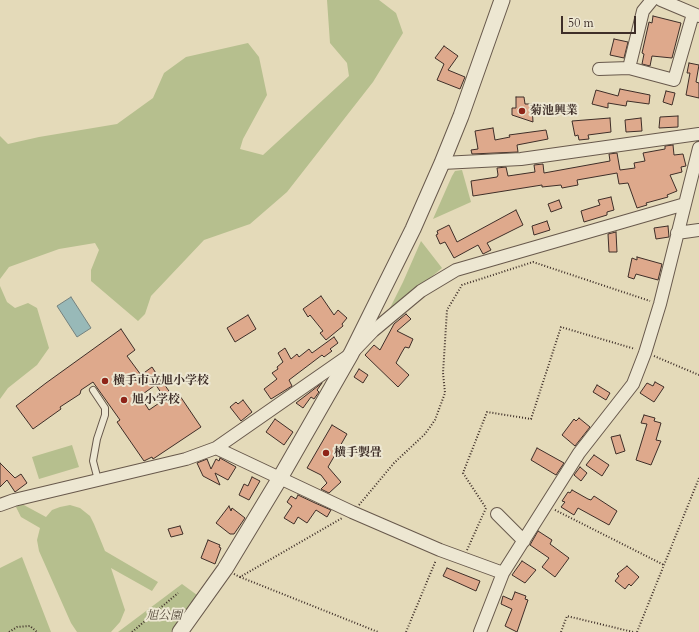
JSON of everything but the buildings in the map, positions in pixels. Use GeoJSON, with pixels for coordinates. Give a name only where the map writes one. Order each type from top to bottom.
{"type":"FeatureCollection","features":[{"type":"Feature","properties":{"kind":"street"},"geometry":{"type":"LineString","coordinates":[[180,632],[225,569],[280,478],[350,354],[413,229],[442,163],[461,116],[502,0]]}},
{"type":"Feature","properties":{"kind":"street"},"geometry":{"type":"LineString","coordinates":[[629,68],[642,11],[652,0]]}},
{"type":"Feature","properties":{"kind":"street"},"geometry":{"type":"LineString","coordinates":[[599,69],[629,68],[674,80],[696,15],[661,0]]}},
{"type":"Feature","properties":{"kind":"street"},"geometry":{"type":"LineString","coordinates":[[442,163],[522,159],[699,134]]}},
{"type":"Feature","properties":{"kind":"street"},"geometry":{"type":"LineString","coordinates":[[480,632],[503,573],[579,454],[632,384],[645,353],[660,304],[699,148]]}},
{"type":"Feature","properties":{"kind":"street"},"geometry":{"type":"LineString","coordinates":[[0,505],[14,500],[186,459],[216,448],[350,354],[373,331],[421,292],[456,270],[685,204]]}},
{"type":"Feature","properties":{"kind":"street"},"geometry":{"type":"LineString","coordinates":[[677,233],[699,230]]}},
{"type":"Feature","properties":{"kind":"street"},"geometry":{"type":"LineString","coordinates":[[216,448],[352,512],[440,550],[503,573]]}},
{"type":"Feature","properties":{"kind":"street"},"geometry":{"type":"LineString","coordinates":[[497,514],[524,541]]}},
{"type":"Feature","properties":{"kind":"lane"},"geometry":{"type":"LineString","coordinates":[[93,390],[104,408],[105,415],[97,439],[93,461],[98,480]]}},
{"type":"Feature","properties":{"kind":"path"},"geometry":{"type":"LineString","coordinates":[[240,577],[352,512],[367,497],[394,463],[425,434],[436,420],[445,393],[443,373],[448,310],[462,285],[533,262],[660,304]]}},
{"type":"Feature","properties":{"kind":"path"},"geometry":{"type":"LineString","coordinates":[[463,559],[486,508],[463,473],[487,412],[531,419],[561,327],[645,353],[699,375]]}},
{"type":"Feature","properties":{"kind":"path"},"geometry":{"type":"LineString","coordinates":[[637,632],[699,478]]}},
{"type":"Feature","properties":{"kind":"path"},"geometry":{"type":"LineString","coordinates":[[546,506],[664,565]]}},
{"type":"Feature","properties":{"kind":"path"},"geometry":{"type":"LineString","coordinates":[[406,632],[440,550]]}},
{"type":"Feature","properties":{"kind":"path"},"geometry":{"type":"LineString","coordinates":[[225,569],[240,577],[378,632]]}},
{"type":"Feature","properties":{"kind":"path"},"geometry":{"type":"LineString","coordinates":[[132,632],[178,593]]}},
{"type":"Feature","properties":{"kind":"path"},"geometry":{"type":"LineString","coordinates":[[561,632],[567,616],[633,632]]}},
{"type":"Feature","properties":{"kind":"path"},"geometry":{"type":"LineString","coordinates":[[9,632],[17,626],[30,626],[37,632]]}},
{"type":"Feature","properties":{"kind":"green space"},"geometry":{"type":"Polygon","coordinates":[[[327,0],[379,0],[396,13],[403,33],[373,82],[287,192],[250,224],[204,240],[151,296],[145,314],[138,321],[91,281],[91,270],[99,250],[95,243],[59,249],[9,267],[0,279],[0,136],[8,144],[39,137],[117,124],[153,98],[164,73],[186,57],[248,43],[259,57],[267,95],[243,139],[240,149],[263,155],[349,76],[347,63],[330,43],[327,0]]]}},
{"type":"Feature","properties":{"kind":"green space"},"geometry":{"type":"Polygon","coordinates":[[[462,170],[471,202],[433,219],[452,176],[455,171],[462,170]]]}},
{"type":"Feature","properties":{"kind":"green space"},"geometry":{"type":"Polygon","coordinates":[[[421,241],[442,268],[387,314],[403,282],[421,241]]]}},
{"type":"Feature","properties":{"kind":"green space"},"geometry":{"type":"Polygon","coordinates":[[[0,286],[7,302],[15,308],[28,303],[37,308],[49,348],[37,365],[8,388],[0,399],[0,286]]]}},
{"type":"Feature","properties":{"kind":"green space"},"geometry":{"type":"Polygon","coordinates":[[[72,445],[79,467],[39,479],[32,457],[72,445]]]}},
{"type":"Feature","properties":{"kind":"green space"},"geometry":{"type":"Polygon","coordinates":[[[22,504],[46,517],[52,510],[60,507],[70,505],[80,508],[90,516],[105,551],[158,582],[152,591],[111,568],[125,610],[120,622],[111,632],[77,632],[71,623],[39,551],[37,540],[40,528],[21,517],[16,507],[22,504]]]}},
{"type":"Feature","properties":{"kind":"green space"},"geometry":{"type":"Polygon","coordinates":[[[22,557],[51,632],[0,632],[0,568],[22,557]]]}},
{"type":"Feature","properties":{"kind":"green space","name":"旭公園"},"geometry":{"type":"Polygon","coordinates":[[[182,584],[197,595],[171,632],[118,632],[182,584]]]}},
{"type":"Feature","properties":{"kind":"water"},"geometry":{"type":"Polygon","coordinates":[[[71,297],[91,328],[77,337],[57,306],[71,297]]]}},
{"type":"Feature","properties":{"kind":"place","name":"菊池興業"},"geometry":{"type":"Point","coordinates":[522,111]}},
{"type":"Feature","properties":{"kind":"place","name":"横手市立旭小学校"},"geometry":{"type":"Point","coordinates":[105,381]}},
{"type":"Feature","properties":{"kind":"place","name":"旭小学校"},"geometry":{"type":"Point","coordinates":[124,400]}},
{"type":"Feature","properties":{"kind":"place","name":"横手製畳"},"geometry":{"type":"Point","coordinates":[326,453]}}]}
